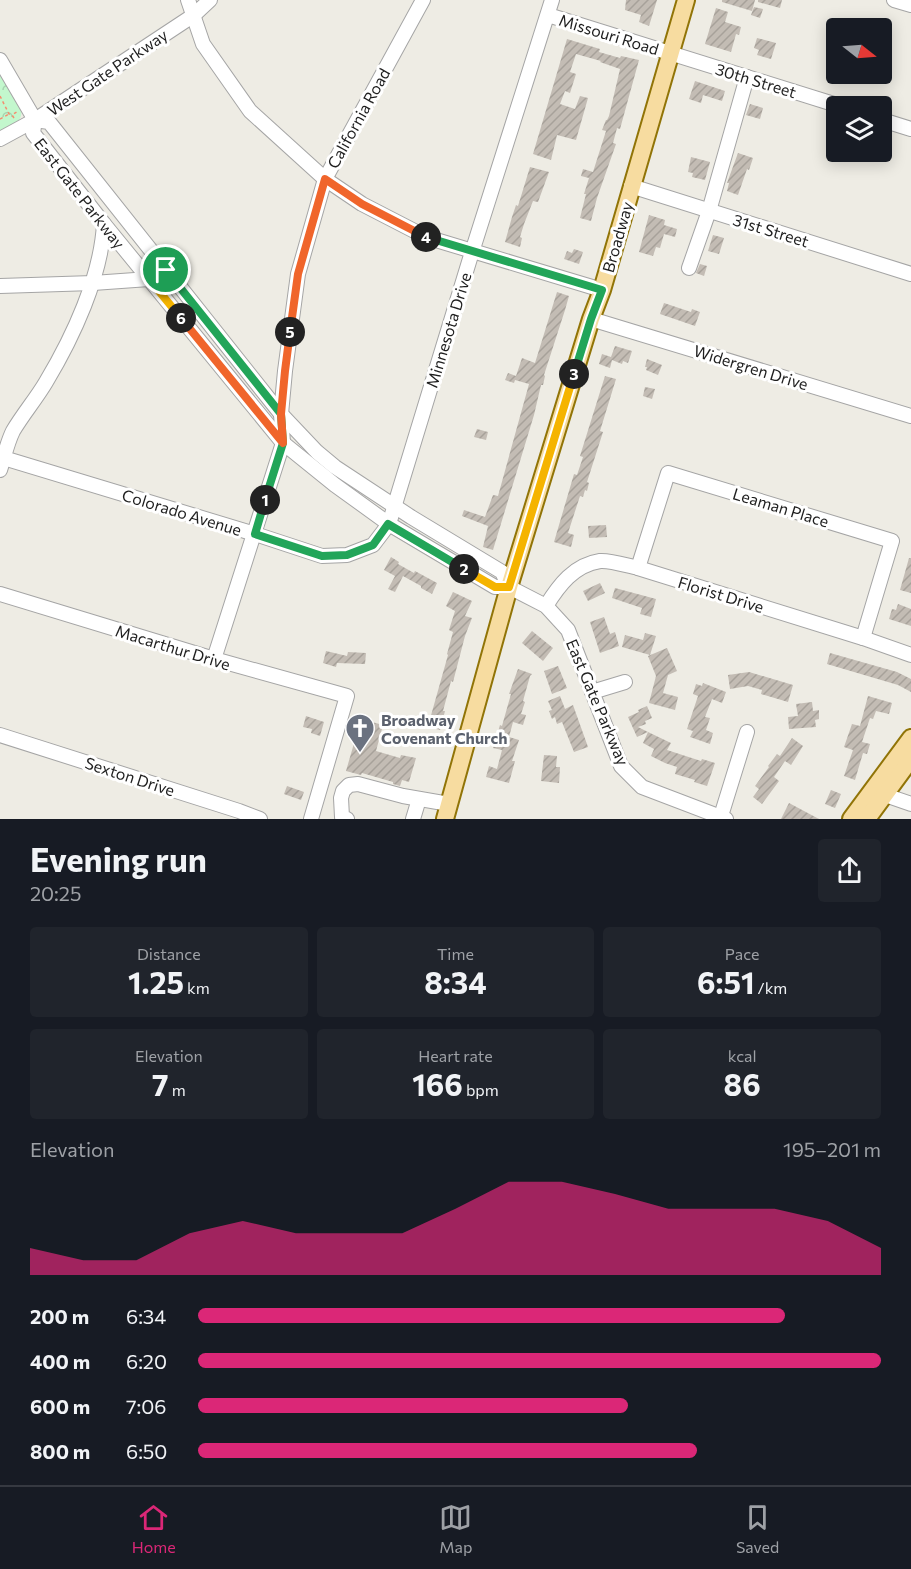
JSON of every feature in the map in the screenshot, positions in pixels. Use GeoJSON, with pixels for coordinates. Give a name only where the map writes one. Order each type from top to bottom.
{"type":"FeatureCollection","features":[{"type":"Feature","properties":{"kind":"main road","name":"Broadway"},"geometry":{"type":"LineString","coordinates":[[447,812],[509,587],[591,319],[602,290],[686,0]]}},
{"type":"Feature","properties":{"kind":"main road"},"geometry":{"type":"LineString","coordinates":[[867,819],[879,792],[911,738]]}},
{"type":"Feature","properties":{"kind":"main road"},"geometry":{"type":"LineString","coordinates":[[851,819],[911,759]]}},
{"type":"Feature","properties":{"kind":"street"},"geometry":{"type":"LineString","coordinates":[[188,0],[203,44],[250,111],[325,179],[362,204],[426,237],[602,290]]}},
{"type":"Feature","properties":{"kind":"street","name":"West Gate Parkway"},"geometry":{"type":"LineString","coordinates":[[0,139],[35,120],[194,15],[210,0]]}},
{"type":"Feature","properties":{"kind":"street","name":"California Road"},"geometry":{"type":"LineString","coordinates":[[214,659],[283,443],[281,414],[298,274],[325,179],[423,0]]}},
{"type":"Feature","properties":{"kind":"street","name":"Minnesota Drive"},"geometry":{"type":"LineString","coordinates":[[388,524],[552,0]]}},
{"type":"Feature","properties":{"kind":"street"},"geometry":{"type":"LineString","coordinates":[[894,0],[911,5]]}},
{"type":"Feature","properties":{"kind":"street","name":"Missouri Road"},"geometry":{"type":"LineString","coordinates":[[548,15],[671,54]]}},
{"type":"Feature","properties":{"kind":"street","name":"30th Street"},"geometry":{"type":"LineString","coordinates":[[671,54],[826,102]]}},
{"type":"Feature","properties":{"kind":"street","name":"East Gate Parkway"},"geometry":{"type":"LineString","coordinates":[[0,60],[35,120],[33,133],[104,224],[283,443],[388,524],[495,587],[509,587],[546,606],[568,630],[621,766],[642,787],[723,818]]}},
{"type":"Feature","properties":{"kind":"street"},"geometry":{"type":"LineString","coordinates":[[689,268],[709,211],[747,77]]}},
{"type":"Feature","properties":{"kind":"street","name":"East Gate Parkway"},"geometry":{"type":"LineString","coordinates":[[35,120],[49,122],[281,414],[317,452],[335,467],[394,506],[502,572],[509,587]]}},
{"type":"Feature","properties":{"kind":"street"},"geometry":{"type":"LineString","coordinates":[[892,123],[911,129]]}},
{"type":"Feature","properties":{"kind":"street","name":"31st Street"},"geometry":{"type":"LineString","coordinates":[[631,186],[911,274]]}},
{"type":"Feature","properties":{"kind":"street"},"geometry":{"type":"LineString","coordinates":[[1,462],[12,433],[47,381],[93,284],[101,255],[104,224]]}},
{"type":"Feature","properties":{"kind":"street"},"geometry":{"type":"LineString","coordinates":[[0,286],[93,284],[149,279],[166,270]]}},
{"type":"Feature","properties":{"kind":"street","name":"Widergren Drive"},"geometry":{"type":"LineString","coordinates":[[591,319],[911,416]]}},
{"type":"Feature","properties":{"kind":"street","name":"Colorado Avenue"},"geometry":{"type":"LineString","coordinates":[[1,462],[255,534],[322,556],[347,555],[373,545],[388,524]]}},
{"type":"Feature","properties":{"kind":"street","name":"Leaman Place"},"geometry":{"type":"LineString","coordinates":[[638,568],[668,473],[892,541],[863,638]]}},
{"type":"Feature","properties":{"kind":"street","name":"Florist Drive"},"geometry":{"type":"LineString","coordinates":[[546,606],[558,587],[578,568],[602,561],[638,568],[911,655]]}},
{"type":"Feature","properties":{"kind":"street","name":"Macarthur Drive"},"geometry":{"type":"LineString","coordinates":[[0,594],[214,659],[347,696],[320,791]]}},
{"type":"Feature","properties":{"kind":"street"},"geometry":{"type":"LineString","coordinates":[[592,692],[625,682]]}},
{"type":"Feature","properties":{"kind":"street"},"geometry":{"type":"LineString","coordinates":[[723,818],[747,732]]}},
{"type":"Feature","properties":{"kind":"street","name":"Sexton Drive"},"geometry":{"type":"LineString","coordinates":[[0,735],[260,819]]}},
{"type":"Feature","properties":{"kind":"street"},"geometry":{"type":"LineString","coordinates":[[344,818],[340,798],[349,785],[358,784],[419,799],[447,812]]}},
{"type":"Feature","properties":{"kind":"street"},"geometry":{"type":"LineString","coordinates":[[311,819],[320,791],[340,798]]}},
{"type":"Feature","properties":{"kind":"street"},"geometry":{"type":"LineString","coordinates":[[879,792],[911,804]]}},
{"type":"Feature","properties":{"kind":"street"},"geometry":{"type":"LineString","coordinates":[[413,819],[419,799]]}},
{"type":"Feature","properties":{"kind":"path"},"geometry":{"type":"LineString","coordinates":[[0,96],[17,123]]}},
{"type":"Feature","properties":{"kind":"path"},"geometry":{"type":"LineString","coordinates":[[0,119],[21,110]]}},
{"type":"Feature","properties":{"kind":"green space"},"geometry":{"type":"Polygon","coordinates":[[[0,72],[21,108],[21,117],[19,121],[0,132],[0,72]]]}},
{"type":"Feature","properties":{"kind":"building"},"geometry":{"type":"Polygon","coordinates":[[[626,0],[657,0],[649,26],[639,22],[641,15],[625,10],[626,0]]]}},
{"type":"Feature","properties":{"kind":"building"},"geometry":{"type":"Polygon","coordinates":[[[722,0],[755,0],[752,11],[722,2],[722,0]]]}},
{"type":"Feature","properties":{"kind":"building"},"geometry":{"type":"Polygon","coordinates":[[[758,0],[782,0],[780,8],[758,2],[758,0]]]}},
{"type":"Feature","properties":{"kind":"building"},"geometry":{"type":"Polygon","coordinates":[[[754,7],[763,9],[760,18],[751,15],[754,7]]]}},
{"type":"Feature","properties":{"kind":"building"},"geometry":{"type":"Polygon","coordinates":[[[716,8],[728,12],[725,22],[741,27],[739,35],[736,34],[731,52],[705,44],[716,8]]]}},
{"type":"Feature","properties":{"kind":"building"},"geometry":{"type":"Polygon","coordinates":[[[757,38],[776,43],[771,59],[757,55],[759,50],[754,48],[757,38]]]}},
{"type":"Feature","properties":{"kind":"building"},"geometry":{"type":"Polygon","coordinates":[[[567,39],[600,49],[599,52],[639,60],[620,129],[617,128],[613,143],[616,144],[591,221],[580,218],[589,178],[581,176],[583,169],[593,172],[606,131],[602,130],[609,116],[620,69],[576,54],[570,72],[576,74],[570,93],[565,91],[560,104],[575,109],[580,96],[588,98],[576,140],[557,135],[551,160],[533,154],[567,39]]]}},
{"type":"Feature","properties":{"kind":"building"},"geometry":{"type":"Polygon","coordinates":[[[695,81],[725,91],[722,101],[703,95],[701,103],[689,99],[695,81]]]}},
{"type":"Feature","properties":{"kind":"building"},"geometry":{"type":"Polygon","coordinates":[[[750,104],[763,108],[760,119],[746,115],[750,104]]]}},
{"type":"Feature","properties":{"kind":"building"},"geometry":{"type":"Polygon","coordinates":[[[738,153],[753,158],[738,195],[727,191],[729,183],[727,183],[738,153]]]}},
{"type":"Feature","properties":{"kind":"building"},"geometry":{"type":"Polygon","coordinates":[[[691,157],[710,162],[705,180],[692,177],[693,173],[688,172],[691,157]]]}},
{"type":"Feature","properties":{"kind":"building"},"geometry":{"type":"Polygon","coordinates":[[[530,167],[549,172],[538,202],[533,201],[524,224],[520,247],[505,242],[530,167]]]}},
{"type":"Feature","properties":{"kind":"building"},"geometry":{"type":"Polygon","coordinates":[[[649,215],[665,220],[664,225],[677,229],[675,237],[664,234],[660,248],[656,247],[653,256],[639,252],[649,215]]]}},
{"type":"Feature","properties":{"kind":"building"},"geometry":{"type":"Polygon","coordinates":[[[713,235],[724,238],[719,254],[708,251],[713,235]]]}},
{"type":"Feature","properties":{"kind":"building"},"geometry":{"type":"Polygon","coordinates":[[[574,249],[583,252],[579,264],[564,259],[567,251],[572,253],[574,249]]]}},
{"type":"Feature","properties":{"kind":"building"},"geometry":{"type":"Polygon","coordinates":[[[700,264],[707,266],[704,276],[696,273],[700,264]]]}},
{"type":"Feature","properties":{"kind":"building"},"geometry":{"type":"Polygon","coordinates":[[[557,292],[569,296],[493,550],[483,547],[488,526],[462,516],[464,510],[485,517],[493,495],[498,496],[529,384],[505,380],[508,373],[516,376],[522,358],[535,363],[557,292]]]}},
{"type":"Feature","properties":{"kind":"building"},"geometry":{"type":"Polygon","coordinates":[[[664,303],[691,312],[692,309],[700,312],[695,326],[660,314],[664,303]]]}},
{"type":"Feature","properties":{"kind":"building"},"geometry":{"type":"Polygon","coordinates":[[[615,346],[632,351],[628,363],[623,361],[622,364],[612,360],[610,368],[599,364],[602,354],[611,357],[615,346]]]}},
{"type":"Feature","properties":{"kind":"building"},"geometry":{"type":"Polygon","coordinates":[[[647,359],[662,365],[658,375],[646,370],[647,359]]]}},
{"type":"Feature","properties":{"kind":"building"},"geometry":{"type":"Polygon","coordinates":[[[605,376],[616,379],[600,431],[603,432],[587,482],[589,483],[587,491],[585,490],[583,497],[580,496],[568,533],[574,535],[571,547],[554,542],[574,474],[577,475],[583,457],[580,456],[605,376]]]}},
{"type":"Feature","properties":{"kind":"building"},"geometry":{"type":"Polygon","coordinates":[[[645,387],[655,389],[652,399],[643,396],[645,387]]]}},
{"type":"Feature","properties":{"kind":"building"},"geometry":{"type":"Polygon","coordinates":[[[477,429],[488,432],[486,440],[474,437],[477,429]]]}},
{"type":"Feature","properties":{"kind":"building"},"geometry":{"type":"Polygon","coordinates":[[[606,525],[607,537],[589,538],[588,526],[606,525]]]}},
{"type":"Feature","properties":{"kind":"building"},"geometry":{"type":"Polygon","coordinates":[[[391,557],[399,562],[398,564],[437,583],[432,594],[403,576],[395,592],[388,589],[395,576],[384,570],[391,557]]]}},
{"type":"Feature","properties":{"kind":"building"},"geometry":{"type":"Polygon","coordinates":[[[909,558],[911,558],[911,593],[900,590],[909,558]]]}},
{"type":"Feature","properties":{"kind":"building"},"geometry":{"type":"Polygon","coordinates":[[[600,583],[605,593],[588,601],[583,591],[600,583]]]}},
{"type":"Feature","properties":{"kind":"building"},"geometry":{"type":"Polygon","coordinates":[[[615,588],[656,599],[651,617],[640,614],[642,608],[612,598],[615,588]]]}},
{"type":"Feature","properties":{"kind":"building"},"geometry":{"type":"Polygon","coordinates":[[[453,592],[472,601],[465,616],[472,618],[453,682],[451,681],[440,730],[424,726],[426,718],[430,719],[453,632],[449,630],[455,611],[446,606],[453,592]]]}},
{"type":"Feature","properties":{"kind":"building"},"geometry":{"type":"Polygon","coordinates":[[[898,604],[911,609],[911,626],[889,619],[892,609],[896,610],[898,604]]]}},
{"type":"Feature","properties":{"kind":"building"},"geometry":{"type":"Polygon","coordinates":[[[604,617],[610,634],[615,632],[619,646],[600,653],[590,622],[604,617]]]}},
{"type":"Feature","properties":{"kind":"building"},"geometry":{"type":"Polygon","coordinates":[[[532,631],[553,648],[543,661],[522,643],[532,631]]]}},
{"type":"Feature","properties":{"kind":"building"},"geometry":{"type":"Polygon","coordinates":[[[645,633],[656,636],[650,655],[622,647],[625,635],[643,640],[645,633]]]}},
{"type":"Feature","properties":{"kind":"building"},"geometry":{"type":"Polygon","coordinates":[[[667,648],[677,671],[668,675],[663,693],[678,697],[675,710],[649,703],[656,676],[648,656],[667,648]]]}},
{"type":"Feature","properties":{"kind":"building"},"geometry":{"type":"Polygon","coordinates":[[[326,651],[347,656],[348,652],[366,653],[365,664],[337,663],[336,667],[323,663],[326,651]]]}},
{"type":"Feature","properties":{"kind":"building"},"geometry":{"type":"Polygon","coordinates":[[[830,653],[897,672],[911,679],[911,692],[898,685],[827,664],[830,653]]]}},
{"type":"Feature","properties":{"kind":"building"},"geometry":{"type":"Polygon","coordinates":[[[558,666],[567,688],[552,694],[544,671],[558,666]]]}},
{"type":"Feature","properties":{"kind":"building"},"geometry":{"type":"Polygon","coordinates":[[[518,669],[532,674],[523,701],[525,702],[521,714],[526,715],[523,725],[513,722],[509,737],[519,740],[512,761],[515,761],[509,783],[486,777],[489,766],[497,769],[502,750],[493,748],[500,725],[502,726],[511,694],[509,694],[518,669]]]}},
{"type":"Feature","properties":{"kind":"building"},"geometry":{"type":"Polygon","coordinates":[[[749,672],[793,685],[788,702],[761,694],[762,690],[748,686],[730,689],[728,675],[749,672]]]}},
{"type":"Feature","properties":{"kind":"building"},"geometry":{"type":"Polygon","coordinates":[[[703,683],[726,692],[722,703],[712,699],[705,717],[710,718],[706,730],[713,733],[710,744],[690,737],[693,731],[687,729],[698,696],[693,694],[696,684],[702,686],[703,683]]]}},
{"type":"Feature","properties":{"kind":"building"},"geometry":{"type":"Polygon","coordinates":[[[560,696],[565,709],[573,705],[588,747],[574,752],[562,722],[557,724],[555,717],[552,719],[549,711],[552,710],[548,701],[560,696]]]}},
{"type":"Feature","properties":{"kind":"building"},"geometry":{"type":"Polygon","coordinates":[[[868,696],[892,703],[889,714],[876,711],[873,719],[870,718],[862,742],[870,744],[867,754],[863,753],[855,780],[844,776],[853,750],[844,747],[852,724],[860,726],[868,696]]]}},
{"type":"Feature","properties":{"kind":"building"},"geometry":{"type":"Polygon","coordinates":[[[812,702],[813,711],[819,710],[819,719],[815,720],[816,727],[789,729],[788,717],[798,716],[796,704],[812,702]]]}},
{"type":"Feature","properties":{"kind":"building"},"geometry":{"type":"Polygon","coordinates":[[[647,706],[652,718],[645,721],[646,724],[638,727],[648,732],[637,737],[628,717],[647,706]]]}},
{"type":"Feature","properties":{"kind":"building"},"geometry":{"type":"Polygon","coordinates":[[[306,716],[324,722],[320,736],[311,733],[312,729],[303,727],[306,716]]]}},
{"type":"Feature","properties":{"kind":"building","name":"Broadway Covenant Church"},"geometry":{"type":"Polygon","coordinates":[[[361,719],[383,725],[376,751],[400,758],[401,755],[416,758],[409,782],[402,780],[400,786],[362,773],[361,775],[346,771],[361,719]]]}},
{"type":"Feature","properties":{"kind":"building"},"geometry":{"type":"Polygon","coordinates":[[[648,732],[671,743],[667,750],[715,763],[707,786],[675,774],[677,767],[651,756],[654,749],[643,743],[648,732]]]}},
{"type":"Feature","properties":{"kind":"building"},"geometry":{"type":"Polygon","coordinates":[[[792,738],[803,746],[791,765],[785,761],[774,777],[779,781],[762,804],[753,797],[759,789],[755,786],[777,754],[780,756],[792,738]]]}},
{"type":"Feature","properties":{"kind":"building"},"geometry":{"type":"Polygon","coordinates":[[[544,755],[557,756],[556,767],[560,767],[559,783],[541,781],[544,755]]]}},
{"type":"Feature","properties":{"kind":"building"},"geometry":{"type":"Polygon","coordinates":[[[287,786],[304,792],[301,800],[284,794],[287,786]]]}},
{"type":"Feature","properties":{"kind":"building"},"geometry":{"type":"Polygon","coordinates":[[[831,790],[841,794],[835,808],[825,804],[831,790]]]}},
{"type":"Feature","properties":{"kind":"building"},"geometry":{"type":"Polygon","coordinates":[[[789,803],[819,819],[781,819],[789,803]]]}},
{"type":"Feature","properties":{"kind":"place","name":"Broadway Covenant Church"},"geometry":{"type":"Point","coordinates":[360,754]}},
{"type":"Feature","properties":{"kind":"route"},"geometry":{"type":"LineString","coordinates":[[166,270],[149,279],[283,443],[281,414],[298,274],[325,179],[362,204],[426,237],[602,290],[591,319],[509,587],[495,587],[388,524],[373,545],[347,555],[322,556],[255,534],[283,443],[281,414],[166,270]]}}]}
